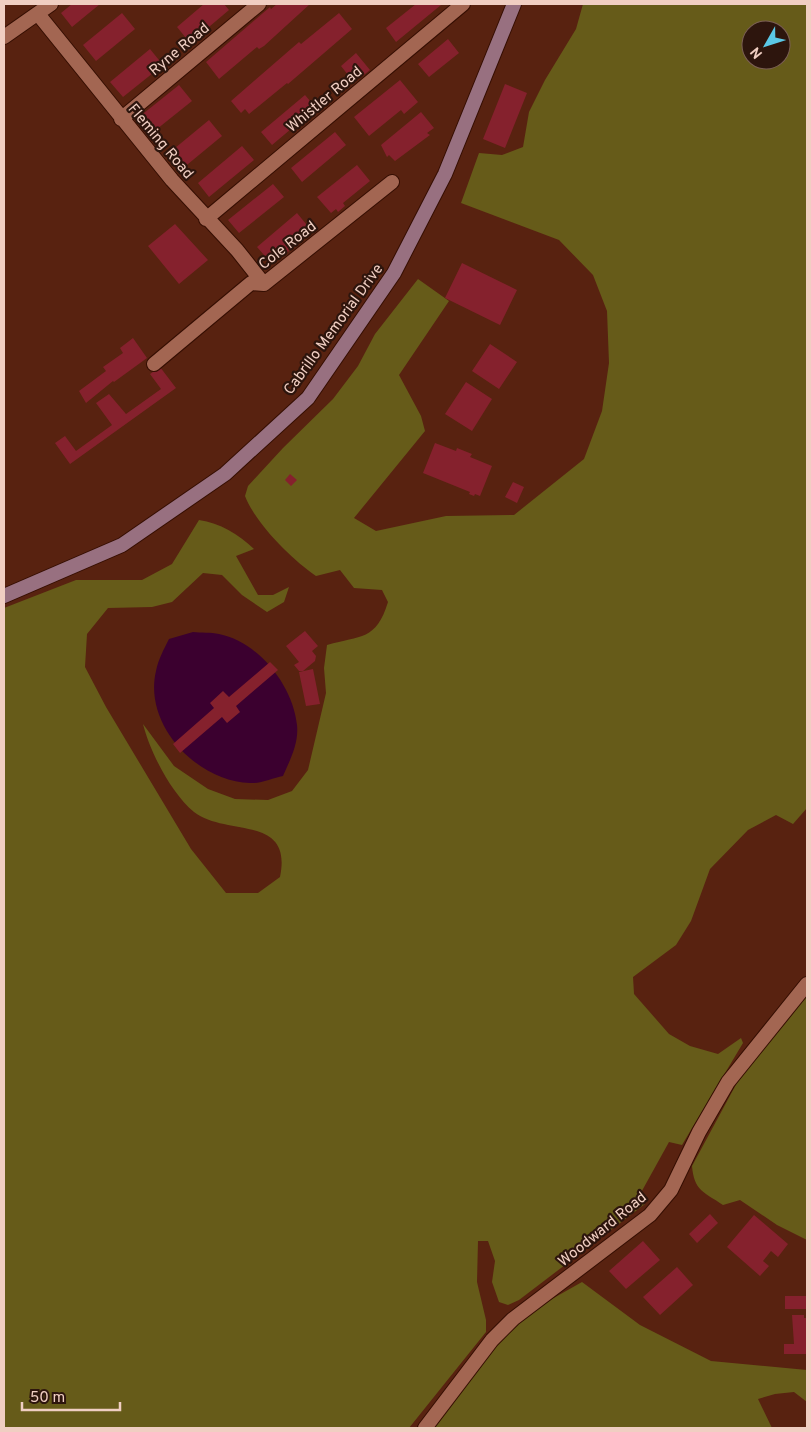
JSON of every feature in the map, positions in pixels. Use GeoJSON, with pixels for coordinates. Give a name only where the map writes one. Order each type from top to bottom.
{"type":"FeatureCollection","features":[{"type":"Feature","properties":{"kind":"main road","name":"Cabrillo Memorial Drive"},"geometry":{"type":"LineString","coordinates":[[4,596],[122,545],[225,474],[308,398],[394,273],[445,174],[514,4]]}},
{"type":"Feature","properties":{"kind":"street"},"geometry":{"type":"LineString","coordinates":[[4,37],[51,4]]}},
{"type":"Feature","properties":{"kind":"street","name":"Ryne Road"},"geometry":{"type":"LineString","coordinates":[[120,119],[259,4]]}},
{"type":"Feature","properties":{"kind":"street","name":"Whistler Road"},"geometry":{"type":"LineString","coordinates":[[206,219],[463,4]]}},
{"type":"Feature","properties":{"kind":"street","name":"Fleming Road"},"geometry":{"type":"LineString","coordinates":[[38,14],[120,119],[206,219],[237,250],[264,284]]}},
{"type":"Feature","properties":{"kind":"street","name":"Cole Road"},"geometry":{"type":"LineString","coordinates":[[154,364],[251,283],[264,284],[392,182]]}},
{"type":"Feature","properties":{"kind":"street","name":"Woodward Road"},"geometry":{"type":"LineString","coordinates":[[425,1428],[472,1370],[492,1340],[513,1318],[650,1215],[672,1190],[699,1132],[728,1082],[807,984]]}},
{"type":"Feature","properties":{"kind":"shaded area"},"geometry":{"type":"Polygon","coordinates":[[[583,4],[807,4],[807,808],[793,824],[776,815],[748,830],[710,869],[691,921],[676,945],[633,977],[634,994],[669,1034],[690,1046],[718,1054],[741,1038],[743,1043],[682,1145],[669,1142],[638,1198],[645,1204],[519,1300],[508,1305],[499,1302],[492,1282],[495,1261],[488,1241],[478,1241],[477,1282],[486,1320],[486,1332],[409,1428],[4,1428],[4,608],[76,580],[142,580],[172,564],[199,520],[228,530],[254,549],[236,556],[258,595],[273,595],[289,587],[284,602],[267,612],[242,595],[222,575],[203,573],[172,602],[152,607],[108,608],[87,634],[85,667],[106,707],[191,849],[226,893],[258,893],[280,877],[281,857],[277,844],[267,835],[207,819],[194,812],[185,804],[162,771],[143,724],[174,766],[208,789],[235,799],[268,800],[292,791],[308,770],[326,693],[324,668],[327,645],[358,637],[372,630],[378,624],[388,602],[382,590],[354,588],[340,570],[316,576],[306,569],[275,540],[257,518],[245,496],[248,486],[283,448],[333,399],[358,366],[375,334],[418,279],[449,301],[399,375],[421,416],[425,431],[354,518],[376,531],[446,516],[514,515],[584,459],[602,411],[609,363],[607,311],[593,275],[559,240],[461,203],[479,153],[502,155],[523,147],[529,112],[545,80],[576,29],[583,4]]]}},
{"type":"Feature","properties":{"kind":"shaded area"},"geometry":{"type":"Polygon","coordinates":[[[193,632],[219,634],[248,646],[272,668],[281,681],[289,695],[297,725],[297,738],[283,776],[262,782],[250,783],[230,780],[212,773],[194,761],[179,747],[166,730],[158,711],[154,691],[157,667],[169,639],[193,632]]]}},
{"type":"Feature","properties":{"kind":"shaded area"},"geometry":{"type":"Polygon","coordinates":[[[807,995],[807,1240],[777,1225],[740,1200],[723,1205],[710,1197],[701,1190],[695,1181],[692,1166],[739,1079],[807,995]]]}},
{"type":"Feature","properties":{"kind":"shaded area"},"geometry":{"type":"Polygon","coordinates":[[[582,1282],[640,1325],[711,1361],[807,1370],[807,1402],[794,1392],[775,1394],[758,1399],[772,1428],[433,1428],[507,1333],[543,1304],[582,1282]]]}},
{"type":"Feature","properties":{"kind":"building"},"geometry":{"type":"Polygon","coordinates":[[[72,4],[100,4],[72,27],[61,13],[72,4]]]}},
{"type":"Feature","properties":{"kind":"building"},"geometry":{"type":"Polygon","coordinates":[[[204,4],[224,4],[229,10],[190,43],[177,27],[204,4]]]}},
{"type":"Feature","properties":{"kind":"building"},"geometry":{"type":"Polygon","coordinates":[[[277,4],[310,4],[264,46],[259,49],[257,47],[219,79],[206,62],[270,7],[271,9],[277,4]]]}},
{"type":"Feature","properties":{"kind":"building"},"geometry":{"type":"Polygon","coordinates":[[[416,4],[441,5],[396,42],[386,28],[416,4]]]}},
{"type":"Feature","properties":{"kind":"building"},"geometry":{"type":"Polygon","coordinates":[[[122,13],[135,29],[96,61],[83,45],[122,13]]]}},
{"type":"Feature","properties":{"kind":"building"},"geometry":{"type":"Polygon","coordinates":[[[339,13],[352,29],[288,84],[249,114],[245,109],[241,113],[231,101],[299,42],[301,44],[339,13]]]}},
{"type":"Feature","properties":{"kind":"building"},"geometry":{"type":"Polygon","coordinates":[[[448,39],[459,53],[429,77],[418,64],[448,39]]]}},
{"type":"Feature","properties":{"kind":"building"},"geometry":{"type":"Polygon","coordinates":[[[150,49],[163,65],[123,97],[110,82],[150,49]]]}},
{"type":"Feature","properties":{"kind":"building"},"geometry":{"type":"Polygon","coordinates":[[[356,53],[370,70],[360,78],[358,75],[352,80],[341,66],[356,53]]]}},
{"type":"Feature","properties":{"kind":"building"},"geometry":{"type":"Polygon","coordinates":[[[400,80],[418,102],[404,114],[401,110],[369,136],[354,117],[400,80]]]}},
{"type":"Feature","properties":{"kind":"building"},"geometry":{"type":"Polygon","coordinates":[[[505,84],[527,93],[505,148],[483,139],[505,84]]]}},
{"type":"Feature","properties":{"kind":"building"},"geometry":{"type":"Polygon","coordinates":[[[179,85],[192,101],[152,133],[139,117],[179,85]]]}},
{"type":"Feature","properties":{"kind":"building"},"geometry":{"type":"Polygon","coordinates":[[[305,95],[316,108],[272,145],[261,132],[305,95]]]}},
{"type":"Feature","properties":{"kind":"building"},"geometry":{"type":"Polygon","coordinates":[[[421,112],[434,128],[427,133],[430,135],[395,161],[389,155],[387,157],[381,145],[421,112]]]}},
{"type":"Feature","properties":{"kind":"building"},"geometry":{"type":"Polygon","coordinates":[[[209,120],[222,136],[182,169],[169,153],[209,120]]]}},
{"type":"Feature","properties":{"kind":"building"},"geometry":{"type":"Polygon","coordinates":[[[335,132],[346,145],[302,182],[291,168],[335,132]]]}},
{"type":"Feature","properties":{"kind":"building"},"geometry":{"type":"Polygon","coordinates":[[[242,146],[254,160],[209,197],[198,183],[242,146]]]}},
{"type":"Feature","properties":{"kind":"building"},"geometry":{"type":"Polygon","coordinates":[[[357,165],[370,181],[343,203],[345,206],[338,212],[336,209],[331,213],[317,197],[357,165]]]}},
{"type":"Feature","properties":{"kind":"building"},"geometry":{"type":"Polygon","coordinates":[[[273,184],[284,197],[239,233],[228,220],[273,184]]]}},
{"type":"Feature","properties":{"kind":"building"},"geometry":{"type":"Polygon","coordinates":[[[297,213],[311,230],[288,249],[289,251],[285,254],[284,252],[271,263],[257,247],[297,213]]]}},
{"type":"Feature","properties":{"kind":"building"},"geometry":{"type":"Polygon","coordinates":[[[175,224],[208,260],[179,284],[148,246],[175,224]]]}},
{"type":"Feature","properties":{"kind":"building"},"geometry":{"type":"Polygon","coordinates":[[[462,263],[517,290],[500,325],[445,298],[462,263]]]}},
{"type":"Feature","properties":{"kind":"building"},"geometry":{"type":"Polygon","coordinates":[[[133,338],[147,358],[113,381],[86,403],[79,391],[106,371],[103,367],[123,353],[120,348],[133,338]]]}},
{"type":"Feature","properties":{"kind":"building"},"geometry":{"type":"Polygon","coordinates":[[[490,344],[517,362],[499,389],[472,371],[490,344]]]}},
{"type":"Feature","properties":{"kind":"building"},"geometry":{"type":"Polygon","coordinates":[[[160,367],[176,388],[70,464],[55,443],[65,436],[76,451],[112,425],[96,403],[109,394],[126,414],[161,389],[150,374],[160,367]]]}},
{"type":"Feature","properties":{"kind":"building"},"geometry":{"type":"Polygon","coordinates":[[[466,382],[492,399],[472,431],[445,414],[466,382]]]}},
{"type":"Feature","properties":{"kind":"building"},"geometry":{"type":"Polygon","coordinates":[[[435,443],[456,451],[457,448],[472,454],[470,457],[492,466],[480,496],[469,494],[470,492],[423,473],[435,443]]]}},
{"type":"Feature","properties":{"kind":"building"},"geometry":{"type":"Polygon","coordinates":[[[290,474],[297,480],[291,486],[285,480],[290,474]]]}},
{"type":"Feature","properties":{"kind":"building"},"geometry":{"type":"Polygon","coordinates":[[[513,482],[524,487],[517,503],[505,497],[513,482]]]}},
{"type":"Feature","properties":{"kind":"building"},"geometry":{"type":"Polygon","coordinates":[[[305,631],[318,646],[312,651],[316,656],[315,661],[303,671],[299,671],[294,665],[299,662],[286,646],[305,631]]]}},
{"type":"Feature","properties":{"kind":"building"},"geometry":{"type":"Polygon","coordinates":[[[270,662],[278,670],[236,706],[240,712],[227,723],[222,717],[180,753],[173,744],[214,708],[210,703],[223,691],[229,697],[270,662]]]}},
{"type":"Feature","properties":{"kind":"building"},"geometry":{"type":"Polygon","coordinates":[[[313,669],[320,704],[306,706],[299,672],[313,669]]]}},
{"type":"Feature","properties":{"kind":"building"},"geometry":{"type":"Polygon","coordinates":[[[710,1214],[718,1223],[697,1243],[689,1234],[710,1214]]]}},
{"type":"Feature","properties":{"kind":"building"},"geometry":{"type":"Polygon","coordinates":[[[754,1215],[788,1244],[778,1257],[771,1251],[763,1261],[769,1266],[760,1276],[727,1247],[754,1215]]]}},
{"type":"Feature","properties":{"kind":"building"},"geometry":{"type":"Polygon","coordinates":[[[643,1241],[660,1260],[626,1289],[609,1271],[643,1241]]]}},
{"type":"Feature","properties":{"kind":"building"},"geometry":{"type":"Polygon","coordinates":[[[677,1267],[693,1285],[660,1315],[643,1297],[677,1267]]]}},
{"type":"Feature","properties":{"kind":"building"},"geometry":{"type":"Polygon","coordinates":[[[785,1296],[807,1296],[807,1309],[785,1309],[785,1296]]]}},
{"type":"Feature","properties":{"kind":"building"},"geometry":{"type":"Polygon","coordinates":[[[792,1315],[804,1315],[804,1318],[807,1318],[807,1354],[784,1354],[784,1344],[794,1344],[792,1315]]]}}]}
